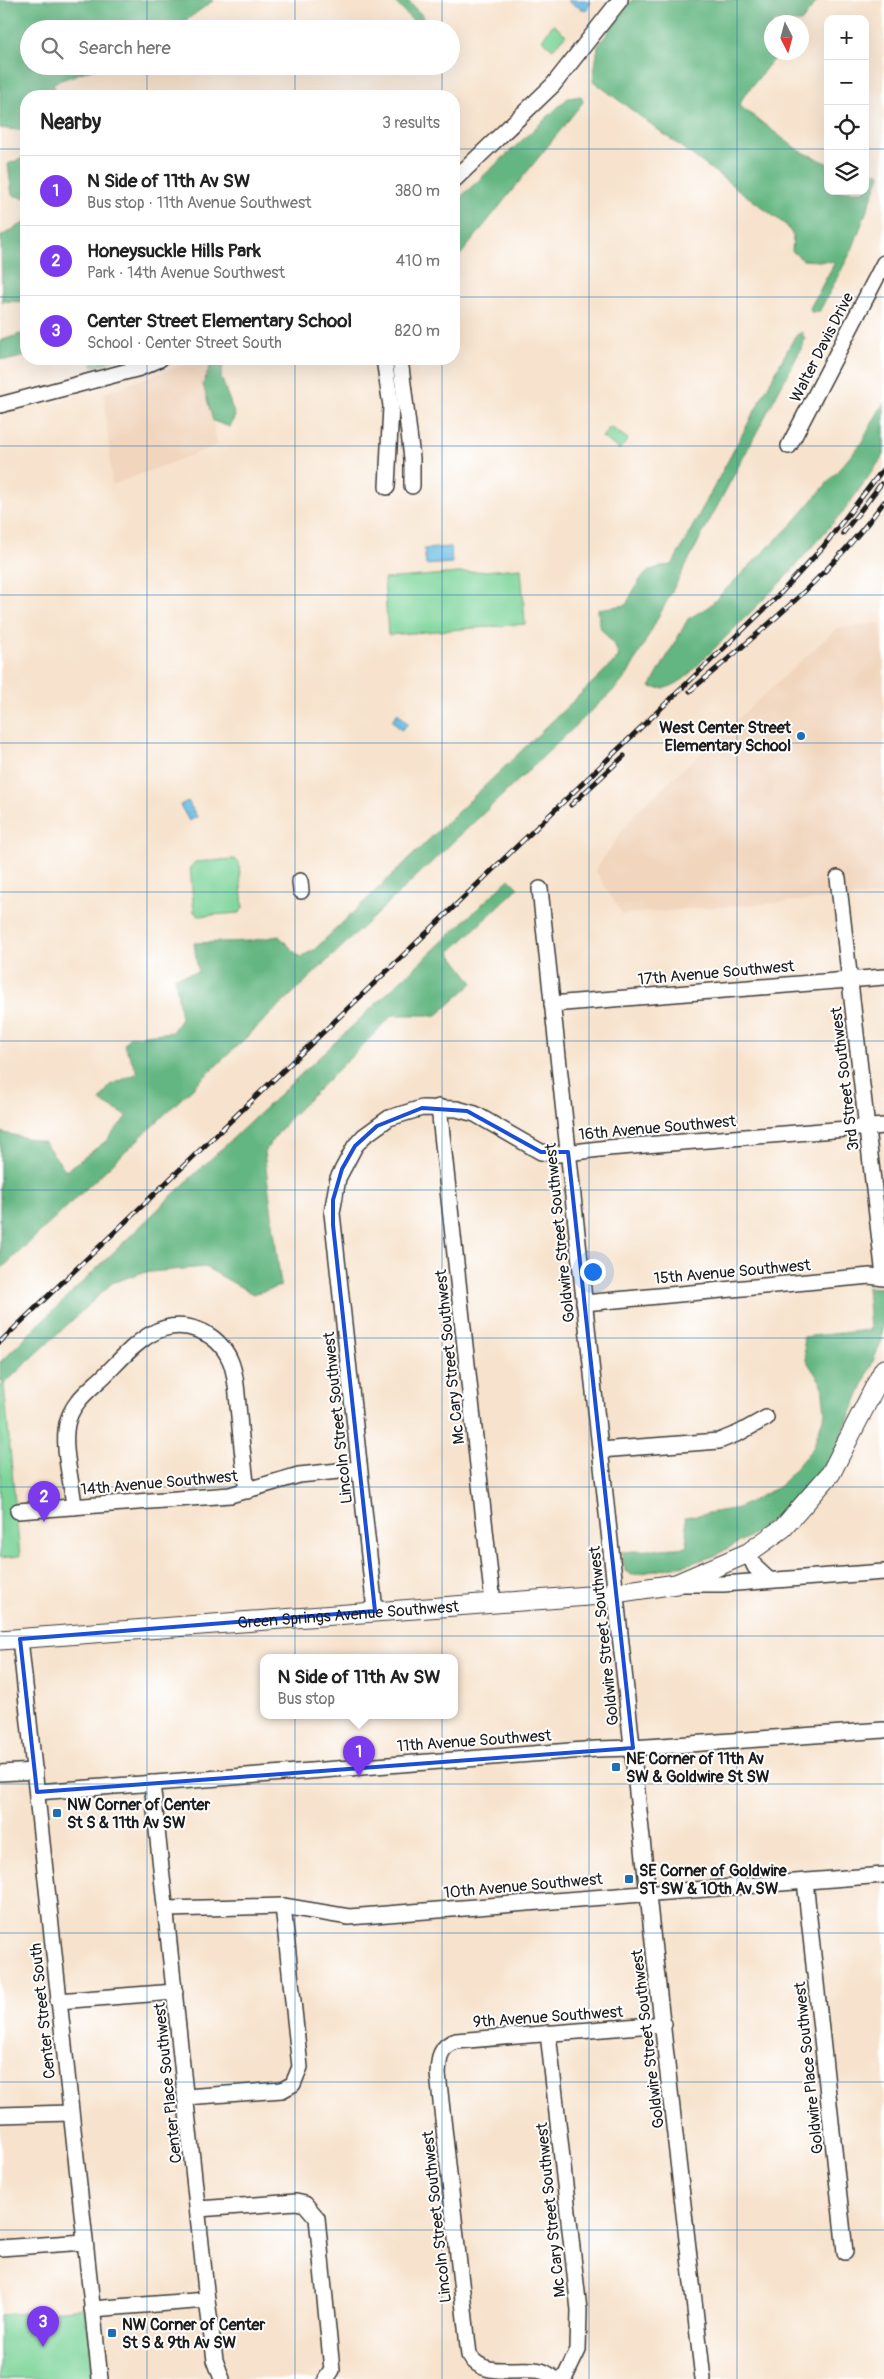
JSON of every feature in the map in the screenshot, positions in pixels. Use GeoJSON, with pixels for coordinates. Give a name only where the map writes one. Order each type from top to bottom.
{"type":"FeatureCollection","features":[{"type":"Feature","properties":{"kind":"main road","name":"Green Springs Avenue Southwest"},"geometry":{"type":"LineString","coordinates":[[0,1640],[616,1594],[676,1584],[748,1553],[783,1528],[831,1473],[884,1369]]}},
{"type":"Feature","properties":{"kind":"street"},"geometry":{"type":"LineString","coordinates":[[460,174],[553,85],[620,0]]}},
{"type":"Feature","properties":{"kind":"street","name":"Walter Davis Drive"},"geometry":{"type":"LineString","coordinates":[[789,446],[884,263]]}},
{"type":"Feature","properties":{"kind":"street"},"geometry":{"type":"LineString","coordinates":[[0,405],[147,365]]}},
{"type":"Feature","properties":{"kind":"street"},"geometry":{"type":"LineString","coordinates":[[385,365],[391,406],[387,487]]}},
{"type":"Feature","properties":{"kind":"street"},"geometry":{"type":"LineString","coordinates":[[401,365],[412,458],[412,486]]}},
{"type":"Feature","properties":{"kind":"street","name":"3rd Street Southwest"},"geometry":{"type":"LineString","coordinates":[[838,878],[884,1277]]}},
{"type":"Feature","properties":{"kind":"street","name":"Goldwire Street Southwest"},"geometry":{"type":"LineString","coordinates":[[540,889],[703,2379]]}},
{"type":"Feature","properties":{"kind":"street","name":"17th Avenue Southwest"},"geometry":{"type":"LineString","coordinates":[[552,1004],[884,977]]}},
{"type":"Feature","properties":{"kind":"street","name":"16th Avenue Southwest"},"geometry":{"type":"LineString","coordinates":[[333,1221],[333,1200],[338,1178],[348,1157],[364,1136],[389,1118],[406,1111],[439,1107],[475,1114],[541,1152],[558,1154],[884,1126]]}},
{"type":"Feature","properties":{"kind":"street","name":"Mc Cary Street Southwest"},"geometry":{"type":"LineString","coordinates":[[439,1107],[493,1603]]}},
{"type":"Feature","properties":{"kind":"street","name":"Lincoln Street Southwest"},"geometry":{"type":"LineString","coordinates":[[333,1221],[375,1611]]}},
{"type":"Feature","properties":{"kind":"street","name":"15th Avenue Southwest"},"geometry":{"type":"LineString","coordinates":[[584,1303],[870,1276],[884,1277]]}},
{"type":"Feature","properties":{"kind":"street"},"geometry":{"type":"LineString","coordinates":[[74,1506],[66,1438],[68,1423],[75,1406],[84,1394],[141,1340],[155,1331],[173,1326],[192,1328],[207,1334],[221,1345],[230,1359],[237,1401],[247,1491]]}},
{"type":"Feature","properties":{"kind":"street"},"geometry":{"type":"LineString","coordinates":[[600,1450],[719,1441],[740,1433],[766,1418]]}},
{"type":"Feature","properties":{"kind":"street","name":"14th Avenue Southwest"},"geometry":{"type":"LineString","coordinates":[[18,1511],[207,1497],[247,1491],[283,1478],[299,1475],[360,1469]]}},
{"type":"Feature","properties":{"kind":"street"},"geometry":{"type":"LineString","coordinates":[[748,1553],[755,1567],[769,1580]]}},
{"type":"Feature","properties":{"kind":"street","name":"Green Springs Avenue Southwest"},"geometry":{"type":"LineString","coordinates":[[676,1584],[884,1572]]}},
{"type":"Feature","properties":{"kind":"street","name":"Center Street South"},"geometry":{"type":"LineString","coordinates":[[20,1639],[100,2379]]}},
{"type":"Feature","properties":{"kind":"street","name":"11th Avenue Southwest"},"geometry":{"type":"LineString","coordinates":[[36,1792],[597,1748],[633,1748],[884,1730]]}},
{"type":"Feature","properties":{"kind":"street"},"geometry":{"type":"LineString","coordinates":[[0,1774],[35,1771]]}},
{"type":"Feature","properties":{"kind":"street","name":"Center Place Southwest"},"geometry":{"type":"LineString","coordinates":[[152,1783],[207,2300],[215,2360],[222,2379]]}},
{"type":"Feature","properties":{"kind":"street","name":"10th Avenue Southwest"},"geometry":{"type":"LineString","coordinates":[[166,1909],[283,1906],[336,1917],[349,1917],[884,1876]]}},
{"type":"Feature","properties":{"kind":"street","name":"Goldwire Place Southwest"},"geometry":{"type":"LineString","coordinates":[[805,1881],[845,2252]]}},
{"type":"Feature","properties":{"kind":"street"},"geometry":{"type":"LineString","coordinates":[[185,2097],[282,2090],[293,2084],[300,2068],[283,1906]]}},
{"type":"Feature","properties":{"kind":"street"},"geometry":{"type":"LineString","coordinates":[[58,2001],[175,1992]]}},
{"type":"Feature","properties":{"kind":"street","name":"9th Avenue Southwest"},"geometry":{"type":"LineString","coordinates":[[440,2052],[447,2043],[456,2040],[664,2024]]}},
{"type":"Feature","properties":{"kind":"street","name":"Mc Cary Street Southwest"},"geometry":{"type":"LineString","coordinates":[[548,2034],[579,2310],[578,2350],[564,2379]]}},
{"type":"Feature","properties":{"kind":"street","name":"Lincoln Street Southwest"},"geometry":{"type":"LineString","coordinates":[[440,2052],[438,2074],[469,2355],[474,2365],[484,2372],[543,2371],[555,2379]]}},
{"type":"Feature","properties":{"kind":"street"},"geometry":{"type":"LineString","coordinates":[[0,2115],[70,2113]]}},
{"type":"Feature","properties":{"kind":"street"},"geometry":{"type":"LineString","coordinates":[[198,2209],[296,2202],[305,2204],[317,2218],[329,2374]]}},
{"type":"Feature","properties":{"kind":"street"},"geometry":{"type":"LineString","coordinates":[[0,2248],[86,2242]]}},
{"type":"Feature","properties":{"kind":"street"},"geometry":{"type":"LineString","coordinates":[[92,2309],[207,2300]]}},
{"type":"Feature","properties":{"kind":"highlighted area"},"geometry":{"type":"Polygon","coordinates":[[[422,1108],[467,1111],[541,1152],[568,1152],[633,1748],[37,1792],[20,1639],[375,1611],[333,1225],[333,1200],[342,1169],[355,1146],[377,1126],[422,1108]]]}},
{"type":"Feature","properties":{"kind":"shaded area"},"geometry":{"type":"Polygon","coordinates":[[[182,365],[211,365],[203,384],[218,445],[112,485],[104,393],[182,365]]]}},
{"type":"Feature","properties":{"kind":"shaded area","name":"West Center Street Elementary School"},"geometry":{"type":"Polygon","coordinates":[[[880,623],[884,659],[884,895],[622,914],[595,870],[636,812],[837,628],[880,623]]]}},
{"type":"Feature","properties":{"kind":"green space"},"geometry":{"type":"Polygon","coordinates":[[[0,0],[214,0],[186,20],[20,20],[20,75],[75,75],[53,83],[56,90],[20,90],[20,130],[0,128],[0,0]]]}},
{"type":"Feature","properties":{"kind":"green space"},"geometry":{"type":"Polygon","coordinates":[[[393,0],[407,0],[424,17],[421,20],[412,20],[393,0]]]}},
{"type":"Feature","properties":{"kind":"green space"},"geometry":{"type":"Polygon","coordinates":[[[632,0],[818,0],[806,15],[764,15],[764,60],[773,60],[742,99],[740,106],[798,150],[824,162],[824,195],[869,195],[869,174],[878,172],[880,175],[852,250],[819,312],[811,312],[810,308],[835,262],[803,260],[792,251],[793,236],[787,226],[593,81],[598,46],[632,0]]]}},
{"type":"Feature","properties":{"kind":"green space"},"geometry":{"type":"Polygon","coordinates":[[[553,24],[566,35],[553,49],[542,40],[553,24]]]}},
{"type":"Feature","properties":{"kind":"green space"},"geometry":{"type":"Polygon","coordinates":[[[581,96],[583,102],[460,256],[460,197],[568,98],[581,96]]]}},
{"type":"Feature","properties":{"kind":"green space"},"geometry":{"type":"Polygon","coordinates":[[[20,159],[20,197],[12,195],[8,164],[20,159]]]}},
{"type":"Feature","properties":{"kind":"green space"},"geometry":{"type":"Polygon","coordinates":[[[20,225],[20,302],[2,301],[1,236],[20,225]]]}},
{"type":"Feature","properties":{"kind":"green space"},"geometry":{"type":"Polygon","coordinates":[[[802,332],[805,339],[802,347],[628,674],[619,685],[0,1270],[0,1132],[44,1142],[66,1171],[106,1141],[127,1116],[100,1101],[110,1085],[138,1073],[124,1045],[129,1037],[172,1032],[181,1019],[175,977],[198,972],[194,943],[249,941],[279,936],[300,957],[314,950],[619,657],[615,646],[599,626],[598,609],[626,605],[638,582],[648,572],[662,566],[672,565],[795,336],[802,332]]]}},
{"type":"Feature","properties":{"kind":"green space"},"geometry":{"type":"Polygon","coordinates":[[[20,334],[20,357],[9,360],[0,359],[0,341],[20,334]]]}},
{"type":"Feature","properties":{"kind":"green space"},"geometry":{"type":"Polygon","coordinates":[[[211,365],[223,365],[221,377],[235,416],[230,427],[213,421],[203,384],[211,365]]]}},
{"type":"Feature","properties":{"kind":"green space"},"geometry":{"type":"Polygon","coordinates":[[[884,402],[884,455],[846,508],[783,580],[685,678],[669,687],[650,687],[688,619],[708,607],[793,523],[860,445],[884,402]]]}},
{"type":"Feature","properties":{"kind":"green space"},"geometry":{"type":"Polygon","coordinates":[[[610,427],[628,439],[620,450],[602,437],[610,427]]]}},
{"type":"Feature","properties":{"kind":"green space"},"geometry":{"type":"Polygon","coordinates":[[[521,568],[525,624],[388,635],[384,579],[521,568]]]}},
{"type":"Feature","properties":{"kind":"green space"},"geometry":{"type":"Polygon","coordinates":[[[235,859],[239,863],[243,908],[239,913],[199,916],[194,912],[190,867],[195,862],[235,859]]]}},
{"type":"Feature","properties":{"kind":"green space"},"geometry":{"type":"Polygon","coordinates":[[[509,879],[518,888],[450,952],[473,983],[437,1015],[393,1015],[287,1121],[264,1152],[281,1286],[253,1294],[205,1267],[140,1273],[112,1283],[4,1384],[0,1380],[0,1362],[182,1186],[509,879]]]}},
{"type":"Feature","properties":{"kind":"green space"},"geometry":{"type":"Polygon","coordinates":[[[867,1287],[884,1288],[882,1340],[835,1450],[819,1476],[789,1506],[757,1532],[714,1556],[685,1565],[632,1575],[625,1571],[622,1552],[688,1547],[685,1517],[738,1508],[780,1486],[813,1448],[825,1412],[822,1384],[806,1360],[803,1337],[870,1330],[867,1287]]]}},
{"type":"Feature","properties":{"kind":"green space"},"geometry":{"type":"Polygon","coordinates":[[[4,1384],[20,1556],[0,1558],[0,1386],[4,1384]]]}},
{"type":"Feature","properties":{"kind":"green space"},"geometry":{"type":"Polygon","coordinates":[[[85,2308],[94,2379],[0,2379],[0,2315],[85,2308]]]}},
{"type":"Feature","properties":{"kind":"water"},"geometry":{"type":"Polygon","coordinates":[[[569,0],[591,2],[586,11],[569,2],[569,0]]]}},
{"type":"Feature","properties":{"kind":"water"},"geometry":{"type":"Polygon","coordinates":[[[451,547],[452,563],[426,565],[424,549],[451,547]]]}},
{"type":"Feature","properties":{"kind":"water"},"geometry":{"type":"Polygon","coordinates":[[[398,713],[408,724],[401,730],[392,720],[398,713]]]}},
{"type":"Feature","properties":{"kind":"water"},"geometry":{"type":"Polygon","coordinates":[[[188,801],[197,817],[189,821],[180,805],[188,801]]]}},
{"type":"Feature","properties":{"kind":"railway"},"geometry":{"type":"LineString","coordinates":[[0,1342],[778,596],[823,547],[884,468]]}},
{"type":"Feature","properties":{"kind":"railway"},"geometry":{"type":"LineString","coordinates":[[843,533],[881,484]]}},
{"type":"Feature","properties":{"kind":"railway"},"geometry":{"type":"LineString","coordinates":[[690,691],[768,625],[817,579],[840,555],[884,502]]}},
{"type":"Feature","properties":{"kind":"railway"},"geometry":{"type":"LineString","coordinates":[[571,805],[624,756]]}},
{"type":"Feature","properties":{"kind":"place","name":"West Center Street Elementary School"},"geometry":{"type":"Point","coordinates":[801,736]}},
{"type":"Feature","properties":{"kind":"place","name":"Honeysuckle Hills Park"},"geometry":{"type":"Point","coordinates":[44,1522]}},
{"type":"Feature","properties":{"kind":"place","name":"NE Corner of 11th Av SW & Goldwire St SW"},"geometry":{"type":"Point","coordinates":[616,1767]}},
{"type":"Feature","properties":{"kind":"place","name":"N Side of 11th Av SW"},"geometry":{"type":"Point","coordinates":[359,1777]}},
{"type":"Feature","properties":{"kind":"place","name":"NW Corner of Center St S & 11th Av SW"},"geometry":{"type":"Point","coordinates":[57,1813]}},
{"type":"Feature","properties":{"kind":"place","name":"SE Corner of Goldwire ST SW & 10th Av SW"},"geometry":{"type":"Point","coordinates":[629,1879]}},
{"type":"Feature","properties":{"kind":"place","name":"NW Corner of Center St S & 9th Av SW"},"geometry":{"type":"Point","coordinates":[112,2333]}},
{"type":"Feature","properties":{"kind":"place","name":"Center Street Elementary School"},"geometry":{"type":"Point","coordinates":[43,2347]}}]}
